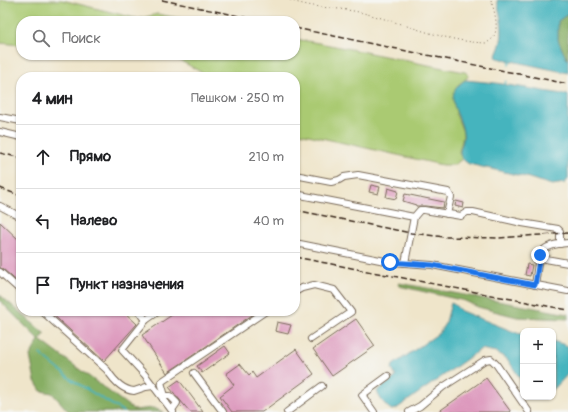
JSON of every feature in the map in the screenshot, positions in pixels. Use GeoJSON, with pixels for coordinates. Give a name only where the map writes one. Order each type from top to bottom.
{"type":"FeatureCollection","features":[{"type":"Feature","properties":{"kind":"lane"},"geometry":{"type":"LineString","coordinates":[[0,117],[16,120]]}},
{"type":"Feature","properties":{"kind":"lane"},"geometry":{"type":"LineString","coordinates":[[0,132],[16,136]]}},
{"type":"Feature","properties":{"kind":"lane"},"geometry":{"type":"LineString","coordinates":[[300,176],[331,182],[344,177],[358,175],[448,192],[451,197],[447,214]]}},
{"type":"Feature","properties":{"kind":"lane"},"geometry":{"type":"LineString","coordinates":[[300,195],[414,217]]}},
{"type":"Feature","properties":{"kind":"lane"},"geometry":{"type":"LineString","coordinates":[[0,206],[16,214]]}},
{"type":"Feature","properties":{"kind":"lane"},"geometry":{"type":"LineString","coordinates":[[405,263],[414,217],[420,210],[461,216],[467,212],[473,212],[558,229],[560,231],[560,244]]}},
{"type":"Feature","properties":{"kind":"lane"},"geometry":{"type":"LineString","coordinates":[[535,285],[543,249],[547,246],[568,243]]}},
{"type":"Feature","properties":{"kind":"lane"},"geometry":{"type":"LineString","coordinates":[[300,244],[390,262],[432,265],[568,291]]}},
{"type":"Feature","properties":{"kind":"lane"},"geometry":{"type":"LineString","coordinates":[[540,258],[568,263]]}},
{"type":"Feature","properties":{"kind":"lane"},"geometry":{"type":"LineString","coordinates":[[0,272],[16,287]]}},
{"type":"Feature","properties":{"kind":"lane"},"geometry":{"type":"LineString","coordinates":[[300,289],[314,285],[334,290],[351,312],[312,340]]}},
{"type":"Feature","properties":{"kind":"lane"},"geometry":{"type":"LineString","coordinates":[[48,316],[107,370],[122,388],[134,392],[153,386]]}},
{"type":"Feature","properties":{"kind":"lane"},"geometry":{"type":"LineString","coordinates":[[143,316],[146,320]]}},
{"type":"Feature","properties":{"kind":"lane"},"geometry":{"type":"LineString","coordinates":[[152,316],[146,320],[122,350],[164,398],[173,411],[178,403],[170,396],[164,398]]}},
{"type":"Feature","properties":{"kind":"lane"},"geometry":{"type":"LineString","coordinates":[[164,398],[162,382],[259,316]]}},
{"type":"Feature","properties":{"kind":"lane"},"geometry":{"type":"LineString","coordinates":[[409,412],[420,406],[443,387],[485,360],[491,359],[529,412]]}},
{"type":"Feature","properties":{"kind":"lane"},"geometry":{"type":"LineString","coordinates":[[194,373],[223,412]]}},
{"type":"Feature","properties":{"kind":"lane"},"geometry":{"type":"LineString","coordinates":[[374,412],[362,395],[388,376]]}},
{"type":"Feature","properties":{"kind":"lane"},"geometry":{"type":"LineString","coordinates":[[287,412],[322,386]]}},
{"type":"Feature","properties":{"kind":"path"},"geometry":{"type":"LineString","coordinates":[[290,0],[300,4],[362,13],[421,31],[474,43],[487,43],[494,36],[494,10],[491,0]]}},
{"type":"Feature","properties":{"kind":"path"},"geometry":{"type":"LineString","coordinates":[[178,403],[185,412]]}},
{"type":"Feature","properties":{"kind":"green space"},"geometry":{"type":"Polygon","coordinates":[[[0,0],[62,0],[127,16],[16,16],[16,45],[0,43],[0,0]]]}},
{"type":"Feature","properties":{"kind":"green space"},"geometry":{"type":"Polygon","coordinates":[[[157,14],[168,16],[150,16],[157,14]]]}},
{"type":"Feature","properties":{"kind":"green space"},"geometry":{"type":"Polygon","coordinates":[[[568,14],[568,59],[566,58],[558,40],[558,21],[568,14]]]}},
{"type":"Feature","properties":{"kind":"green space"},"geometry":{"type":"Polygon","coordinates":[[[300,40],[465,72],[469,75],[458,85],[456,114],[463,132],[459,152],[462,159],[454,165],[442,165],[300,133],[300,72],[201,72],[179,60],[300,60],[300,40]]]}},
{"type":"Feature","properties":{"kind":"green space"},"geometry":{"type":"Polygon","coordinates":[[[399,283],[568,314],[568,319],[517,317],[478,307],[465,301],[399,286],[399,283]]]}},
{"type":"Feature","properties":{"kind":"green space"},"geometry":{"type":"Polygon","coordinates":[[[0,295],[16,309],[16,316],[24,316],[45,334],[40,340],[134,410],[153,408],[164,412],[69,412],[52,393],[41,391],[35,381],[30,356],[39,340],[0,301],[0,295]]]}},
{"type":"Feature","properties":{"kind":"water"},"geometry":{"type":"Polygon","coordinates":[[[497,0],[568,0],[568,14],[558,21],[558,40],[566,58],[568,59],[568,73],[497,58],[496,55],[501,41],[502,28],[497,0]]]}},
{"type":"Feature","properties":{"kind":"water"},"geometry":{"type":"Polygon","coordinates":[[[465,80],[496,83],[568,95],[568,179],[565,183],[552,185],[526,177],[469,164],[464,160],[460,153],[463,142],[463,132],[453,98],[454,92],[458,86],[465,80]]]}},
{"type":"Feature","properties":{"kind":"water"},"geometry":{"type":"Polygon","coordinates":[[[451,303],[461,311],[520,334],[520,378],[508,360],[496,352],[481,349],[396,409],[392,410],[387,407],[377,391],[396,377],[392,369],[393,365],[439,333],[446,322],[451,303]]]}},
{"type":"Feature","properties":{"kind":"water"},"geometry":{"type":"Polygon","coordinates":[[[556,342],[568,346],[568,374],[556,387],[556,342]]]}},
{"type":"Feature","properties":{"kind":"building"},"geometry":{"type":"Polygon","coordinates":[[[371,185],[380,187],[378,194],[369,192],[371,185]]]}},
{"type":"Feature","properties":{"kind":"building"},"geometry":{"type":"Polygon","coordinates":[[[388,188],[398,191],[396,199],[386,197],[388,188]]]}},
{"type":"Feature","properties":{"kind":"building"},"geometry":{"type":"Polygon","coordinates":[[[405,194],[444,202],[443,208],[416,206],[403,201],[405,194]]]}},
{"type":"Feature","properties":{"kind":"building"},"geometry":{"type":"Polygon","coordinates":[[[456,201],[464,203],[463,208],[455,206],[456,201]]]}},
{"type":"Feature","properties":{"kind":"building"},"geometry":{"type":"Polygon","coordinates":[[[0,222],[16,237],[16,281],[0,268],[0,222]]]}},
{"type":"Feature","properties":{"kind":"building"},"geometry":{"type":"Polygon","coordinates":[[[527,264],[532,265],[530,276],[525,275],[527,264]]]}},
{"type":"Feature","properties":{"kind":"building"},"geometry":{"type":"Polygon","coordinates":[[[54,316],[128,316],[137,324],[104,361],[54,316]]]}},
{"type":"Feature","properties":{"kind":"building"},"geometry":{"type":"Polygon","coordinates":[[[170,316],[251,316],[167,373],[142,335],[170,316]]]}},
{"type":"Feature","properties":{"kind":"building"},"geometry":{"type":"Polygon","coordinates":[[[356,319],[375,346],[332,376],[313,349],[356,319]]]}},
{"type":"Feature","properties":{"kind":"building"},"geometry":{"type":"Polygon","coordinates":[[[277,322],[291,325],[288,334],[275,331],[277,322]]]}},
{"type":"Feature","properties":{"kind":"building"},"geometry":{"type":"Polygon","coordinates":[[[225,346],[230,353],[202,373],[197,366],[225,346]]]}},
{"type":"Feature","properties":{"kind":"building"},"geometry":{"type":"Polygon","coordinates":[[[296,349],[314,374],[262,412],[232,412],[220,396],[234,385],[226,374],[240,364],[249,375],[252,372],[256,378],[296,349]]]}},
{"type":"Feature","properties":{"kind":"building"},"geometry":{"type":"Polygon","coordinates":[[[486,378],[511,412],[438,412],[486,378]]]}},
{"type":"Feature","properties":{"kind":"building"},"geometry":{"type":"Polygon","coordinates":[[[179,380],[203,412],[190,412],[169,387],[179,380]]]}},
{"type":"Feature","properties":{"kind":"waterway"},"geometry":{"type":"LineString","coordinates":[[509,65],[510,61]]}},
{"type":"Feature","properties":{"kind":"waterway"},"geometry":{"type":"LineString","coordinates":[[40,354],[72,380],[124,412]]}},
{"type":"Feature","properties":{"kind":"railway"},"geometry":{"type":"LineString","coordinates":[[162,0],[239,16]]}},
{"type":"Feature","properties":{"kind":"railway"},"geometry":{"type":"LineString","coordinates":[[300,29],[568,84]]}},
{"type":"Feature","properties":{"kind":"railway"},"geometry":{"type":"LineString","coordinates":[[0,153],[16,157]]}},
{"type":"Feature","properties":{"kind":"railway"},"geometry":{"type":"LineString","coordinates":[[0,188],[16,194]]}},
{"type":"Feature","properties":{"kind":"railway"},"geometry":{"type":"LineString","coordinates":[[300,211],[411,233],[445,237],[498,238],[568,233]]}},
{"type":"Feature","properties":{"kind":"railway"},"geometry":{"type":"LineString","coordinates":[[300,258],[568,310]]}},
{"type":"Feature","properties":{"kind":"route"},"geometry":{"type":"LineString","coordinates":[[390,262],[432,265],[535,285],[540,255]]}}]}
